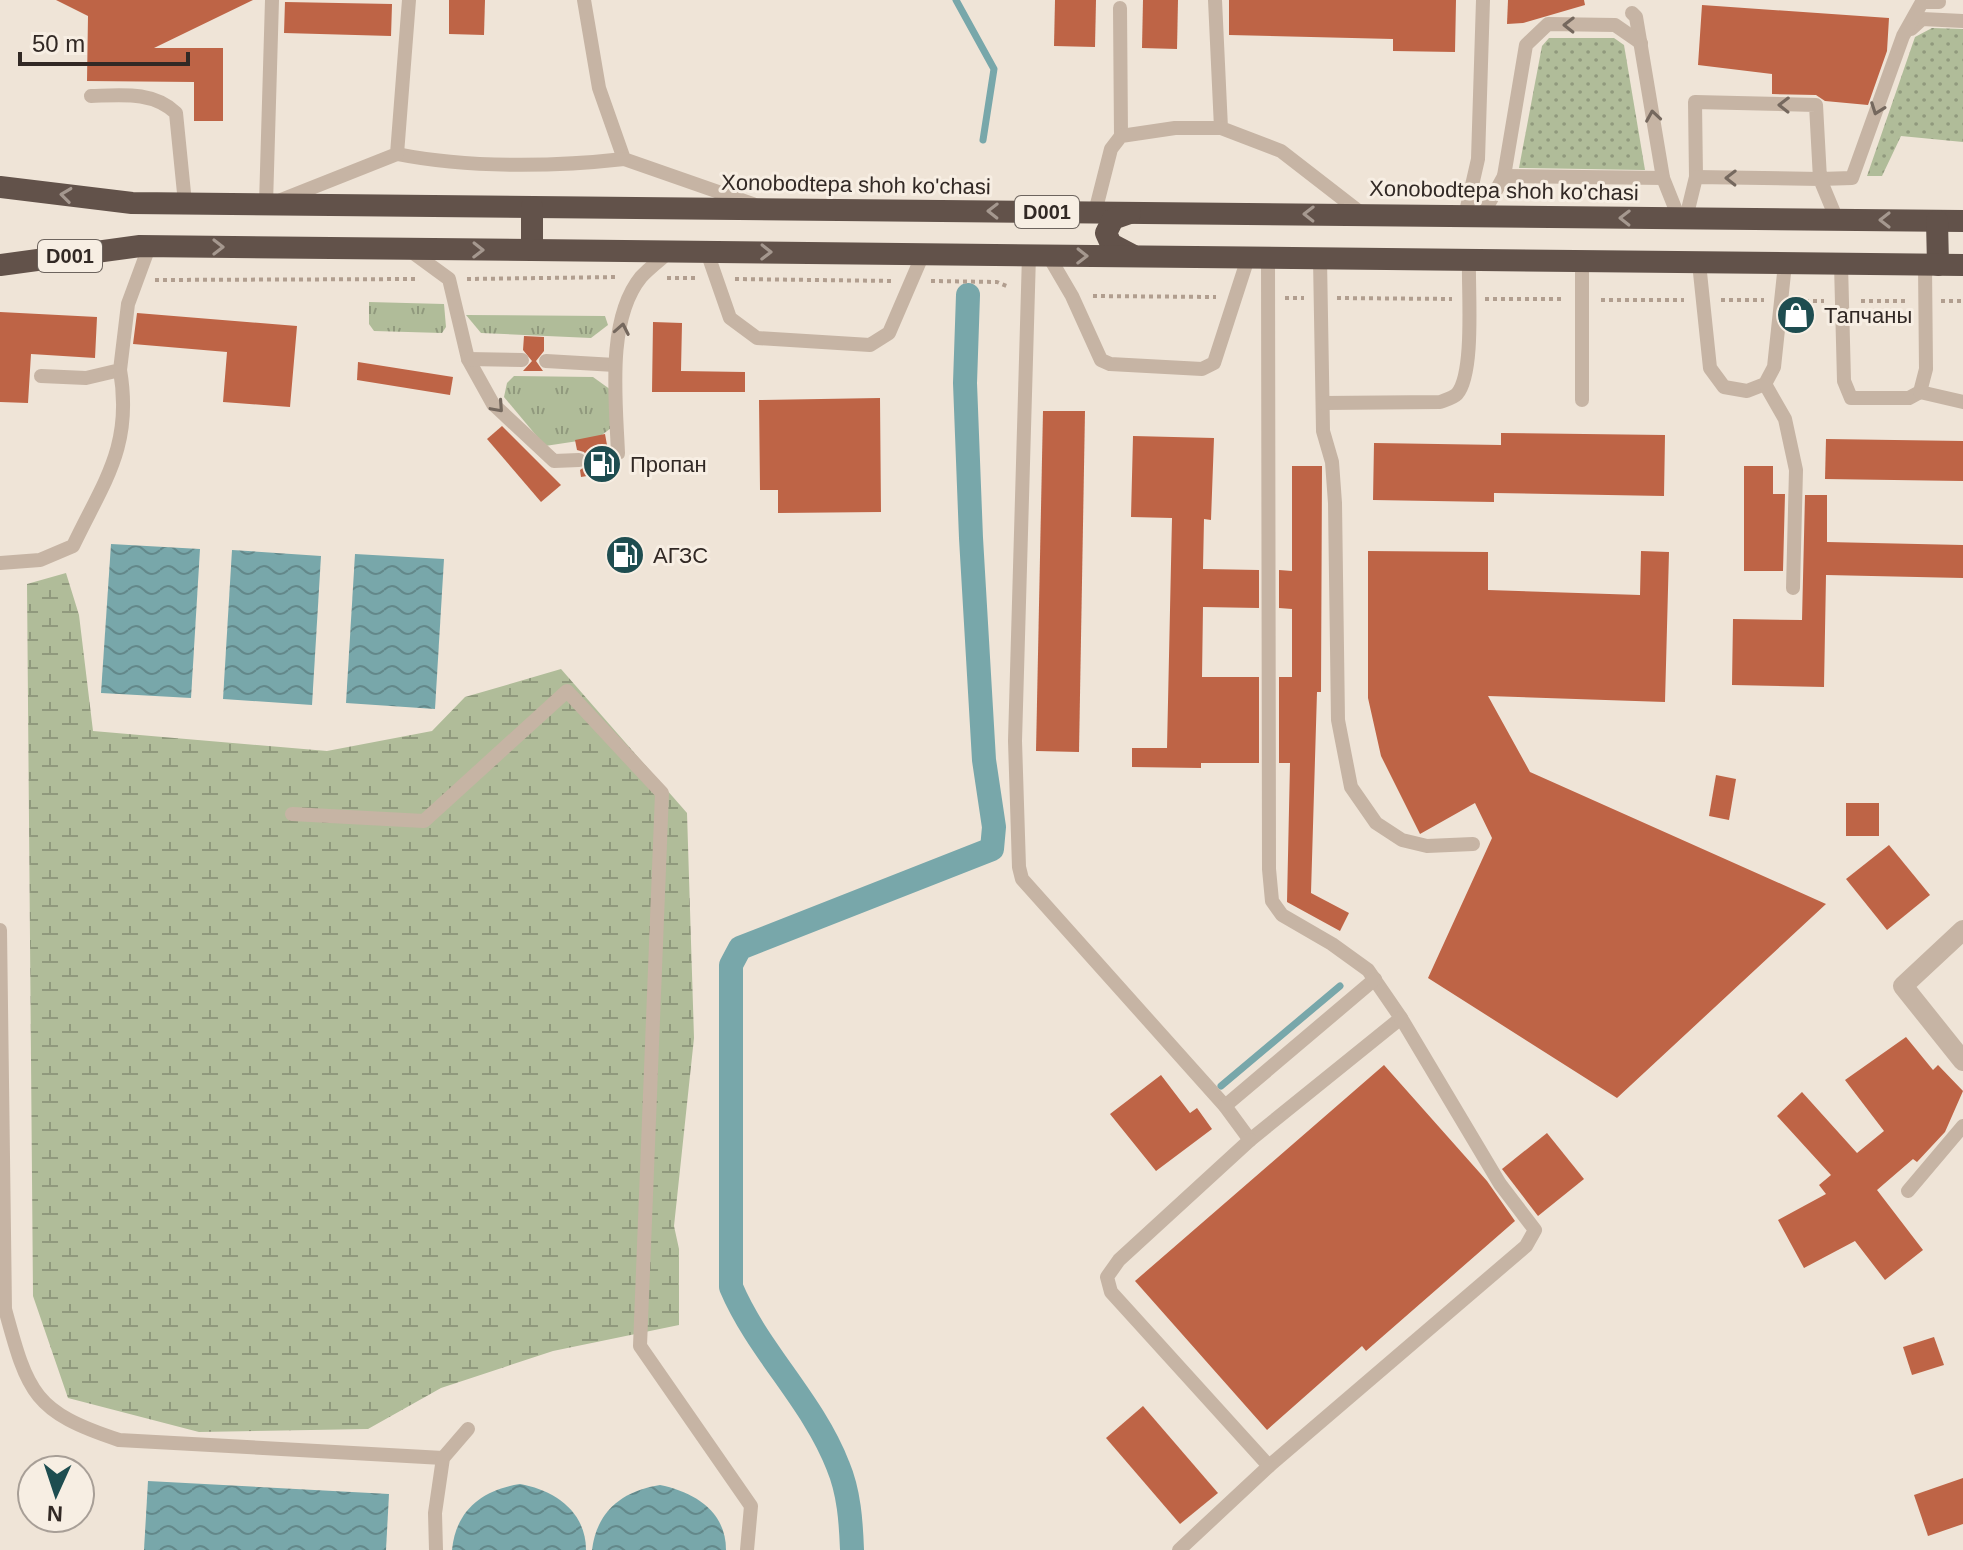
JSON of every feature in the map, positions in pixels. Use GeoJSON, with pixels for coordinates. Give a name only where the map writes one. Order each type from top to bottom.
{"type":"FeatureCollection","features":[{"type":"Feature","properties":{"kind":"highway","name":"Xonobodtepa shoh ko'chasi"},"geometry":{"type":"LineString","coordinates":[[0,187],[132,203],[1963,221]]}},
{"type":"Feature","properties":{"kind":"highway"},"geometry":{"type":"LineString","coordinates":[[532,207],[532,250]]}},
{"type":"Feature","properties":{"kind":"highway"},"geometry":{"type":"LineString","coordinates":[[1131,213],[1117,217],[1106,233],[1111,244],[1137,256]]}},
{"type":"Feature","properties":{"kind":"highway"},"geometry":{"type":"LineString","coordinates":[[1931,265],[1937,221]]}},
{"type":"Feature","properties":{"kind":"highway","name":"D001"},"geometry":{"type":"LineString","coordinates":[[0,265],[144,246],[1963,265]]}},
{"type":"Feature","properties":{"kind":"street"},"geometry":{"type":"LineString","coordinates":[[1963,930],[1903,986],[1963,1061]]}},
{"type":"Feature","properties":{"kind":"lane"},"geometry":{"type":"LineString","coordinates":[[272,0],[269,204],[397,154],[439,163],[582,164],[624,159],[769,209]]}},
{"type":"Feature","properties":{"kind":"lane"},"geometry":{"type":"LineString","coordinates":[[397,154],[409,0]]}},
{"type":"Feature","properties":{"kind":"lane"},"geometry":{"type":"LineString","coordinates":[[584,0],[599,88],[624,159]]}},
{"type":"Feature","properties":{"kind":"lane"},"geometry":{"type":"LineString","coordinates":[[1215,0],[1221,128]]}},
{"type":"Feature","properties":{"kind":"lane"},"geometry":{"type":"LineString","coordinates":[[1473,216],[1483,0]]}},
{"type":"Feature","properties":{"kind":"lane"},"geometry":{"type":"LineString","coordinates":[[1696,177],[1852,178],[1903,36],[1923,1],[1939,2]]}},
{"type":"Feature","properties":{"kind":"lane"},"geometry":{"type":"LineString","coordinates":[[1095,212],[1111,149],[1121,136],[1120,8]]}},
{"type":"Feature","properties":{"kind":"lane"},"geometry":{"type":"LineString","coordinates":[[1634,10],[1663,178],[1682,218]]}},
{"type":"Feature","properties":{"kind":"lane"},"geometry":{"type":"LineString","coordinates":[[1903,36],[1922,19],[1963,21]]}},
{"type":"Feature","properties":{"kind":"lane"},"geometry":{"type":"LineString","coordinates":[[1526,45],[1548,24],[1615,25],[1641,43]]}},
{"type":"Feature","properties":{"kind":"lane"},"geometry":{"type":"LineString","coordinates":[[1473,216],[1504,176],[1529,27]]}},
{"type":"Feature","properties":{"kind":"lane"},"geometry":{"type":"LineString","coordinates":[[91,96],[134,95],[162,101],[176,113],[185,203]]}},
{"type":"Feature","properties":{"kind":"lane"},"geometry":{"type":"LineString","coordinates":[[1682,218],[1696,177],[1695,102],[1816,105],[1820,179],[1837,220]]}},
{"type":"Feature","properties":{"kind":"lane"},"geometry":{"type":"LineString","coordinates":[[1121,136],[1175,128],[1221,128],[1281,151],[1347,205],[1364,215]]}},
{"type":"Feature","properties":{"kind":"lane"},"geometry":{"type":"LineString","coordinates":[[1504,176],[1663,178]]}},
{"type":"Feature","properties":{"kind":"lane"},"geometry":{"type":"LineString","coordinates":[[0,563],[40,560],[73,546],[119,451],[126,406],[120,370],[128,304],[144,246]]}},
{"type":"Feature","properties":{"kind":"lane"},"geometry":{"type":"LineString","coordinates":[[408,249],[449,279],[468,359],[493,404],[554,461],[579,460]]}},
{"type":"Feature","properties":{"kind":"lane"},"geometry":{"type":"LineString","coordinates":[[609,455],[618,453],[615,365],[627,302],[641,277],[669,252]]}},
{"type":"Feature","properties":{"kind":"lane"},"geometry":{"type":"LineString","coordinates":[[707,252],[730,318],[757,338],[870,345],[889,333],[923,254]]}},
{"type":"Feature","properties":{"kind":"lane"},"geometry":{"type":"LineString","coordinates":[[1038,255],[1072,296],[1101,360],[1110,364],[1202,369],[1214,363],[1258,258]]}},
{"type":"Feature","properties":{"kind":"lane"},"geometry":{"type":"LineString","coordinates":[[1038,255],[1015,741],[1019,867],[1022,879],[1225,1106],[1250,1140]]}},
{"type":"Feature","properties":{"kind":"lane"},"geometry":{"type":"LineString","coordinates":[[1179,1550],[1269,1466],[1526,1246],[1535,1230],[1500,1184],[1375,979],[1332,944],[1282,915],[1272,901],[1258,258]]}},
{"type":"Feature","properties":{"kind":"lane"},"geometry":{"type":"LineString","coordinates":[[1320,259],[1323,431],[1332,462],[1335,503],[1338,720],[1351,787],[1376,823],[1402,840],[1427,846],[1473,844]]}},
{"type":"Feature","properties":{"kind":"lane"},"geometry":{"type":"LineString","coordinates":[[1323,403],[1440,402],[1455,396],[1463,382],[1467,356],[1469,261]]}},
{"type":"Feature","properties":{"kind":"lane"},"geometry":{"type":"LineString","coordinates":[[1582,262],[1582,400]]}},
{"type":"Feature","properties":{"kind":"lane"},"geometry":{"type":"LineString","coordinates":[[1699,263],[1710,368],[1724,387],[1747,391],[1765,384],[1774,367],[1785,264]]}},
{"type":"Feature","properties":{"kind":"lane"},"geometry":{"type":"LineString","coordinates":[[1841,264],[1844,381],[1851,398],[1909,398],[1920,392],[1963,402]]}},
{"type":"Feature","properties":{"kind":"lane"},"geometry":{"type":"LineString","coordinates":[[1920,392],[1926,369],[1931,265]]}},
{"type":"Feature","properties":{"kind":"lane"},"geometry":{"type":"LineString","coordinates":[[468,359],[522,360]]}},
{"type":"Feature","properties":{"kind":"lane"},"geometry":{"type":"LineString","coordinates":[[546,361],[615,365]]}},
{"type":"Feature","properties":{"kind":"lane"},"geometry":{"type":"LineString","coordinates":[[41,376],[86,378],[120,370]]}},
{"type":"Feature","properties":{"kind":"lane"},"geometry":{"type":"LineString","coordinates":[[1765,384],[1785,419],[1796,470],[1793,588]]}},
{"type":"Feature","properties":{"kind":"lane"},"geometry":{"type":"LineString","coordinates":[[292,814],[424,821],[567,691],[662,793],[640,1346],[751,1506],[747,1550]]}},
{"type":"Feature","properties":{"kind":"lane"},"geometry":{"type":"LineString","coordinates":[[0,930],[5,1309],[19,1361],[42,1403],[72,1424],[119,1440],[443,1458]]}},
{"type":"Feature","properties":{"kind":"lane"},"geometry":{"type":"LineString","coordinates":[[1225,1106],[1375,979]]}},
{"type":"Feature","properties":{"kind":"lane"},"geometry":{"type":"LineString","coordinates":[[1269,1466],[1111,1292],[1107,1277],[1119,1260],[1250,1140],[1401,1018]]}},
{"type":"Feature","properties":{"kind":"lane"},"geometry":{"type":"LineString","coordinates":[[1908,1191],[1963,1126]]}},
{"type":"Feature","properties":{"kind":"lane"},"geometry":{"type":"LineString","coordinates":[[436,1550],[435,1513],[443,1458],[468,1429]]}},
{"type":"Feature","properties":{"kind":"green space"},"geometry":{"type":"Polygon","coordinates":[[[1932,28],[1963,29],[1963,142],[1901,136],[1882,176],[1867,176],[1915,37],[1932,28]]]}},
{"type":"Feature","properties":{"kind":"green space"},"geometry":{"type":"Polygon","coordinates":[[[1549,38],[1614,38],[1624,45],[1645,170],[1519,168],[1542,46],[1549,38]]]}},
{"type":"Feature","properties":{"kind":"green space"},"geometry":{"type":"Polygon","coordinates":[[[369,302],[444,304],[446,327],[442,333],[374,331],[369,324],[369,302]]]}},
{"type":"Feature","properties":{"kind":"green space"},"geometry":{"type":"Polygon","coordinates":[[[466,315],[605,316],[608,325],[591,338],[481,333],[466,315]]]}},
{"type":"Feature","properties":{"kind":"green space"},"geometry":{"type":"Polygon","coordinates":[[[514,376],[593,377],[611,390],[611,428],[598,438],[545,446],[504,397],[507,383],[514,376]]]}},
{"type":"Feature","properties":{"kind":"green space"},"geometry":{"type":"Polygon","coordinates":[[[66,573],[79,615],[93,731],[327,751],[432,731],[465,697],[561,669],[687,813],[694,1038],[674,1226],[679,1249],[679,1325],[553,1351],[441,1388],[368,1429],[199,1432],[68,1398],[33,1296],[27,584],[66,573]]]}},
{"type":"Feature","properties":{"kind":"water"},"geometry":{"type":"Polygon","coordinates":[[[111,544],[200,549],[191,698],[101,693],[111,544]]]}},
{"type":"Feature","properties":{"kind":"water"},"geometry":{"type":"Polygon","coordinates":[[[232,550],[321,556],[312,705],[223,699],[232,550]]]}},
{"type":"Feature","properties":{"kind":"water"},"geometry":{"type":"Polygon","coordinates":[[[355,554],[444,559],[435,709],[346,703],[355,554]]]}},
{"type":"Feature","properties":{"kind":"water"},"geometry":{"type":"Polygon","coordinates":[[[148,1481],[389,1494],[386,1550],[144,1550],[148,1481]]]}},
{"type":"Feature","properties":{"kind":"water"},"geometry":{"type":"Polygon","coordinates":[[[520,1484],[545,1491],[566,1505],[580,1524],[586,1550],[452,1550],[459,1524],[473,1504],[494,1491],[520,1484]]]}},
{"type":"Feature","properties":{"kind":"water"},"geometry":{"type":"Polygon","coordinates":[[[660,1485],[696,1498],[706,1506],[720,1524],[726,1550],[592,1550],[600,1524],[614,1505],[634,1492],[660,1485]]]}},
{"type":"Feature","properties":{"kind":"building"},"geometry":{"type":"Polygon","coordinates":[[[56,0],[253,0],[154,48],[223,48],[223,121],[194,121],[194,82],[87,81],[88,16],[56,0]]]}},
{"type":"Feature","properties":{"kind":"building"},"geometry":{"type":"Polygon","coordinates":[[[449,0],[485,0],[484,35],[449,34],[449,0]]]}},
{"type":"Feature","properties":{"kind":"building"},"geometry":{"type":"Polygon","coordinates":[[[1055,0],[1096,0],[1095,47],[1054,46],[1055,0]]]}},
{"type":"Feature","properties":{"kind":"building"},"geometry":{"type":"Polygon","coordinates":[[[1143,0],[1178,0],[1177,49],[1142,48],[1143,0]]]}},
{"type":"Feature","properties":{"kind":"building"},"geometry":{"type":"Polygon","coordinates":[[[1229,0],[1456,0],[1455,52],[1393,51],[1393,39],[1229,35],[1229,0]]]}},
{"type":"Feature","properties":{"kind":"building"},"geometry":{"type":"Polygon","coordinates":[[[1508,0],[1584,0],[1585,5],[1523,23],[1507,24],[1508,0]]]}},
{"type":"Feature","properties":{"kind":"building"},"geometry":{"type":"Polygon","coordinates":[[[285,2],[392,4],[391,36],[284,33],[285,2]]]}},
{"type":"Feature","properties":{"kind":"building"},"geometry":{"type":"Polygon","coordinates":[[[1702,5],[1889,18],[1887,51],[1868,105],[1825,101],[1816,95],[1772,94],[1772,74],[1698,65],[1702,5]]]}},
{"type":"Feature","properties":{"kind":"building"},"geometry":{"type":"Polygon","coordinates":[[[0,312],[97,317],[95,358],[31,354],[28,403],[0,402],[0,312]]]}},
{"type":"Feature","properties":{"kind":"building"},"geometry":{"type":"Polygon","coordinates":[[[137,313],[297,326],[290,407],[223,402],[227,352],[133,344],[137,313]]]}},
{"type":"Feature","properties":{"kind":"building"},"geometry":{"type":"Polygon","coordinates":[[[653,322],[682,323],[681,371],[745,372],[745,392],[652,392],[653,322]]]}},
{"type":"Feature","properties":{"kind":"building"},"geometry":{"type":"Polygon","coordinates":[[[524,336],[544,337],[544,351],[536,361],[543,371],[523,371],[532,361],[523,350],[524,336]]]}},
{"type":"Feature","properties":{"kind":"building"},"geometry":{"type":"Polygon","coordinates":[[[358,362],[453,377],[450,395],[357,380],[358,362]]]}},
{"type":"Feature","properties":{"kind":"building"},"geometry":{"type":"Polygon","coordinates":[[[880,398],[881,512],[778,513],[778,490],[760,490],[759,400],[880,398]]]}},
{"type":"Feature","properties":{"kind":"building"},"geometry":{"type":"Polygon","coordinates":[[[1043,411],[1085,411],[1079,752],[1036,751],[1043,411]]]}},
{"type":"Feature","properties":{"kind":"building"},"geometry":{"type":"Polygon","coordinates":[[[502,426],[561,485],[541,502],[487,439],[502,426]]]}},
{"type":"Feature","properties":{"kind":"building"},"geometry":{"type":"Polygon","coordinates":[[[1501,433],[1665,435],[1664,496],[1494,493],[1494,502],[1373,500],[1374,443],[1501,445],[1501,433]]]}},
{"type":"Feature","properties":{"kind":"building"},"geometry":{"type":"Polygon","coordinates":[[[605,434],[607,445],[599,456],[602,462],[610,465],[611,472],[581,477],[580,470],[589,459],[584,452],[577,450],[575,440],[605,434]]]}},
{"type":"Feature","properties":{"kind":"building"},"geometry":{"type":"Polygon","coordinates":[[[1133,436],[1214,438],[1211,520],[1204,519],[1203,569],[1259,570],[1259,608],[1203,607],[1202,677],[1259,677],[1259,763],[1201,763],[1201,768],[1132,767],[1132,748],[1167,748],[1172,518],[1131,517],[1133,436]]]}},
{"type":"Feature","properties":{"kind":"building"},"geometry":{"type":"Polygon","coordinates":[[[1826,439],[1963,441],[1963,481],[1825,479],[1826,439]]]}},
{"type":"Feature","properties":{"kind":"building"},"geometry":{"type":"Polygon","coordinates":[[[1292,466],[1322,466],[1321,692],[1317,692],[1311,893],[1349,913],[1340,931],[1287,902],[1290,763],[1279,763],[1279,677],[1292,677],[1292,609],[1279,608],[1279,570],[1292,571],[1292,466]]]}},
{"type":"Feature","properties":{"kind":"building"},"geometry":{"type":"Polygon","coordinates":[[[1744,466],[1773,466],[1773,494],[1785,494],[1783,571],[1744,571],[1744,466]]]}},
{"type":"Feature","properties":{"kind":"building"},"geometry":{"type":"Polygon","coordinates":[[[1805,495],[1827,495],[1827,542],[1963,545],[1963,578],[1826,575],[1824,687],[1732,685],[1733,619],[1802,620],[1805,495]]]}},
{"type":"Feature","properties":{"kind":"building"},"geometry":{"type":"Polygon","coordinates":[[[1368,551],[1488,552],[1488,590],[1640,595],[1641,551],[1669,552],[1665,702],[1488,696],[1530,772],[1826,904],[1617,1098],[1428,978],[1492,838],[1475,803],[1420,834],[1381,756],[1368,698],[1368,551]]]}},
{"type":"Feature","properties":{"kind":"building"},"geometry":{"type":"Polygon","coordinates":[[[1716,775],[1736,779],[1729,820],[1709,816],[1716,775]]]}},
{"type":"Feature","properties":{"kind":"building"},"geometry":{"type":"Polygon","coordinates":[[[1846,803],[1879,803],[1879,836],[1846,836],[1846,803]]]}},
{"type":"Feature","properties":{"kind":"building"},"geometry":{"type":"Polygon","coordinates":[[[1889,845],[1930,895],[1887,930],[1846,879],[1889,845]]]}},
{"type":"Feature","properties":{"kind":"building"},"geometry":{"type":"Polygon","coordinates":[[[1906,1037],[1933,1070],[1938,1065],[1963,1091],[1945,1132],[1917,1162],[1913,1159],[1877,1190],[1923,1250],[1885,1280],[1855,1241],[1804,1268],[1778,1220],[1826,1194],[1819,1185],[1831,1175],[1777,1116],[1802,1092],[1857,1153],[1884,1131],[1845,1080],[1906,1037]]]}},
{"type":"Feature","properties":{"kind":"building"},"geometry":{"type":"Polygon","coordinates":[[[1384,1065],[1487,1181],[1515,1221],[1366,1351],[1362,1346],[1267,1430],[1135,1281],[1384,1065]]]}},
{"type":"Feature","properties":{"kind":"building"},"geometry":{"type":"Polygon","coordinates":[[[1161,1075],[1190,1113],[1197,1108],[1212,1129],[1156,1171],[1110,1114],[1161,1075]]]}},
{"type":"Feature","properties":{"kind":"building"},"geometry":{"type":"Polygon","coordinates":[[[1547,1133],[1584,1179],[1538,1216],[1502,1169],[1547,1133]]]}},
{"type":"Feature","properties":{"kind":"building"},"geometry":{"type":"Polygon","coordinates":[[[1934,1337],[1944,1365],[1912,1375],[1903,1347],[1934,1337]]]}},
{"type":"Feature","properties":{"kind":"building"},"geometry":{"type":"Polygon","coordinates":[[[1143,1406],[1218,1493],[1180,1524],[1106,1438],[1143,1406]]]}},
{"type":"Feature","properties":{"kind":"building"},"geometry":{"type":"Polygon","coordinates":[[[1963,1478],[1963,1524],[1928,1536],[1914,1495],[1963,1478]]]}},
{"type":"Feature","properties":{"kind":"waterway"},"geometry":{"type":"LineString","coordinates":[[956,0],[994,69],[983,140]]}},
{"type":"Feature","properties":{"kind":"waterway"},"geometry":{"type":"LineString","coordinates":[[852,1550],[845,1486],[827,1442],[756,1333],[731,1287],[731,965],[740,948],[992,849],[994,827],[984,760],[971,538],[965,383],[968,295]]}},
{"type":"Feature","properties":{"kind":"waterway"},"geometry":{"type":"LineString","coordinates":[[1221,1086],[1340,986]]}},
{"type":"Feature","properties":{"kind":"place","name":"Тапчаны"},"geometry":{"type":"Point","coordinates":[1796,315]}},
{"type":"Feature","properties":{"kind":"place","name":"Пропан"},"geometry":{"type":"Point","coordinates":[602,464]}},
{"type":"Feature","properties":{"kind":"place","name":"АГЗС"},"geometry":{"type":"Point","coordinates":[625,555]}}]}
